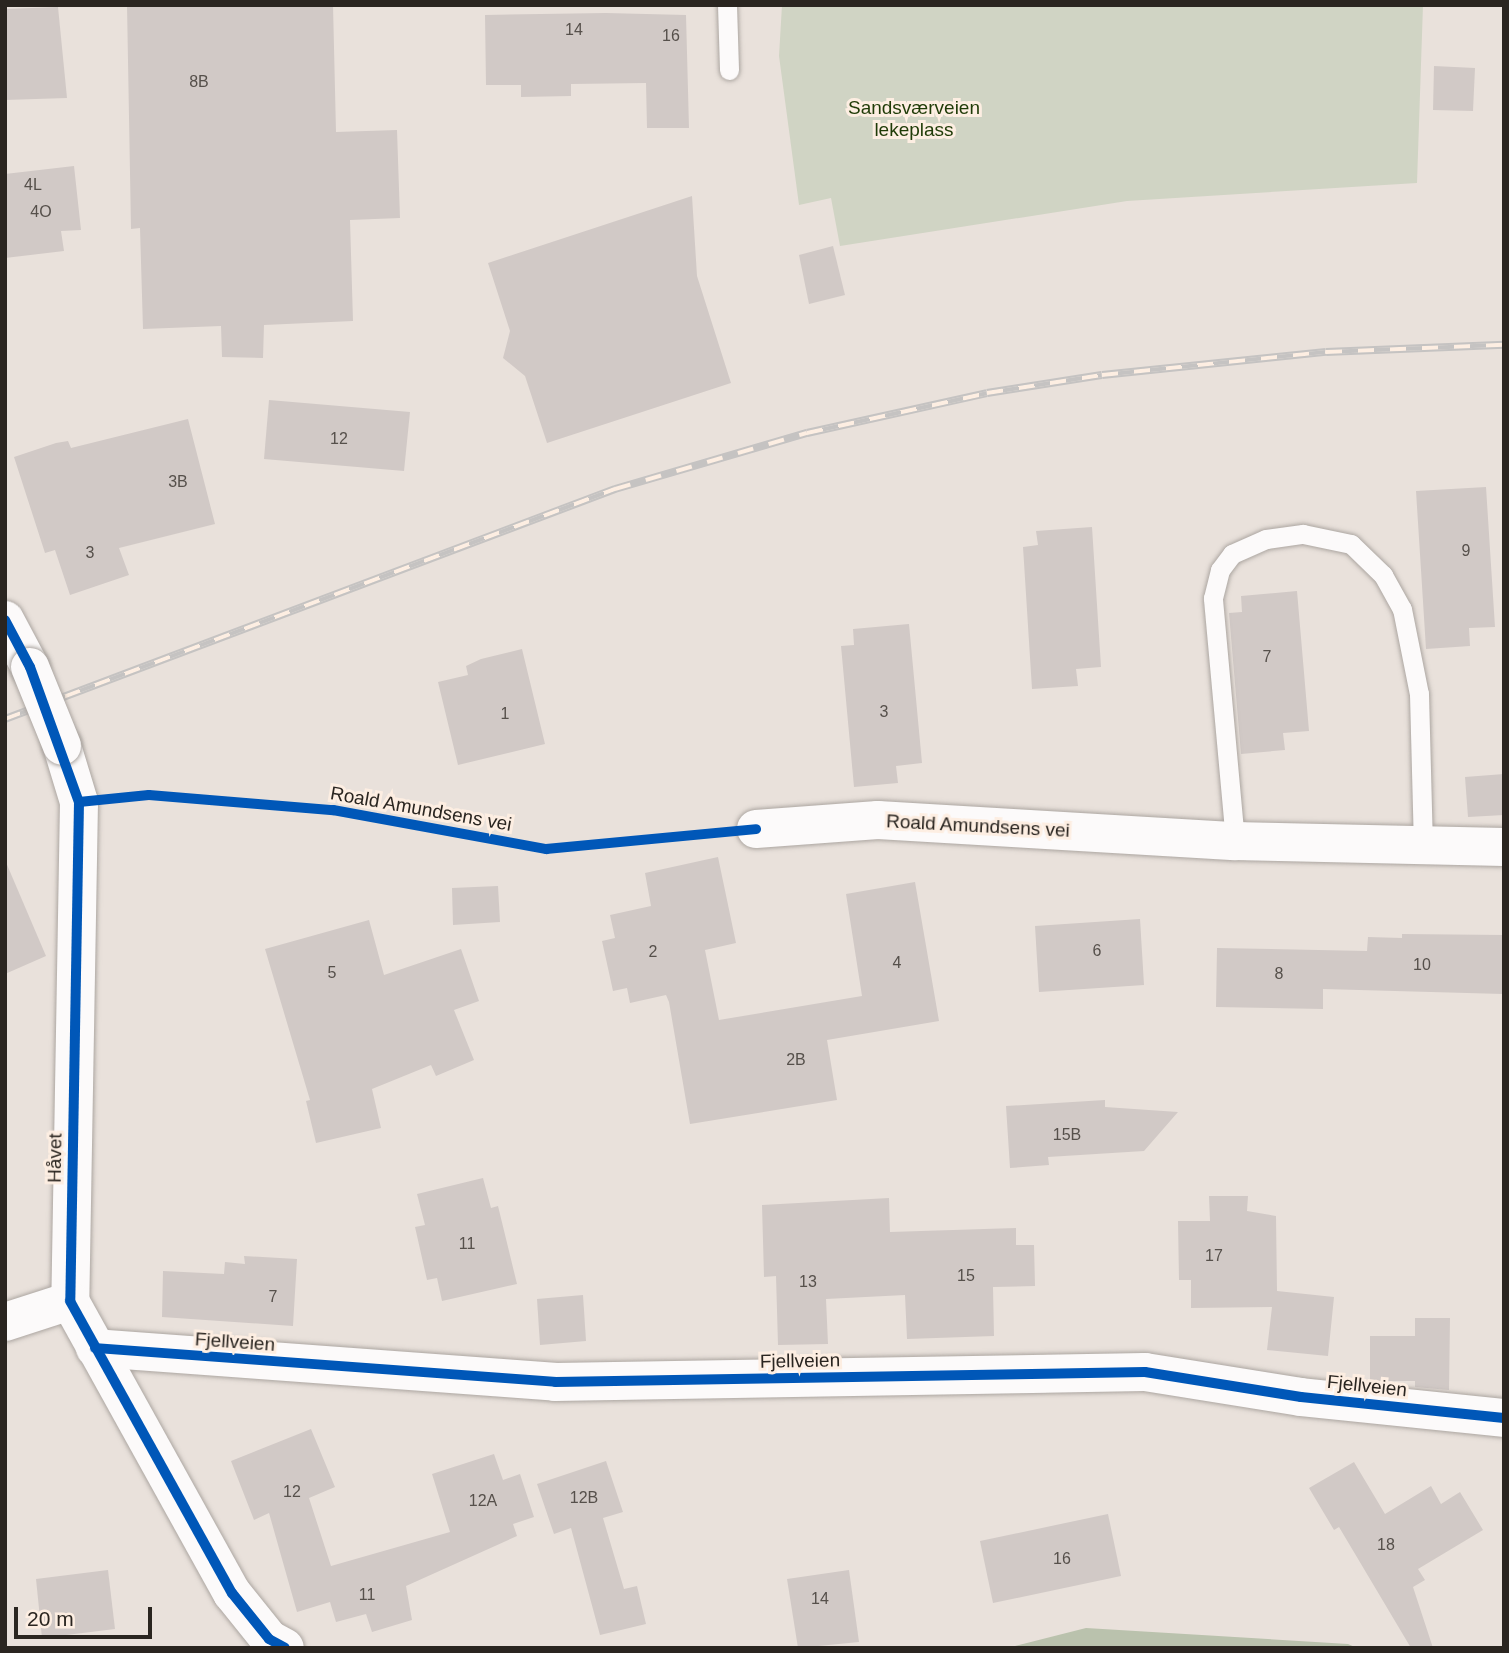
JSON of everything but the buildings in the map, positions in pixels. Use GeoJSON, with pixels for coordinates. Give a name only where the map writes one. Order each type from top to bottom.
{"type":"FeatureCollection","features":[{"type":"Feature","properties":{"kind":"street","name":"Håvet"},"geometry":{"type":"LineString","coordinates":[[5,620],[30,667],[62,746],[79,802],[71,1301],[232,1593],[271,1645]]}},
{"type":"Feature","properties":{"kind":"street","name":"Roald Amundsens vei"},"geometry":{"type":"LineString","coordinates":[[755,829],[878,820],[1236,841],[1504,847]]}},
{"type":"Feature","properties":{"kind":"street"},"geometry":{"type":"LineString","coordinates":[[5,1322],[71,1301]]}},
{"type":"Feature","properties":{"kind":"street","name":"Fjellveien"},"geometry":{"type":"LineString","coordinates":[[95,1348],[555,1382],[1145,1372],[1301,1397],[1504,1418]]}},
{"type":"Feature","properties":{"kind":"lane"},"geometry":{"type":"LineString","coordinates":[[727,5],[729,70]]}},
{"type":"Feature","properties":{"kind":"lane"},"geometry":{"type":"LineString","coordinates":[[1236,841],[1213,598],[1220,570],[1232,554],[1266,539],[1303,534],[1351,544],[1383,575],[1402,609],[1419,694],[1423,847]]}},
{"type":"Feature","properties":{"kind":"green space","name":"Sandsværveien lekeplass"},"geometry":{"type":"Polygon","coordinates":[[[782,5],[1423,5],[1417,183],[1127,201],[840,246],[831,198],[799,205],[779,56],[782,5]]]}},
{"type":"Feature","properties":{"kind":"green space"},"geometry":{"type":"Polygon","coordinates":[[[1086,1628],[1348,1644],[1357,1648],[1007,1648],[1086,1628]]]}},
{"type":"Feature","properties":{"kind":"railway"},"geometry":{"type":"LineString","coordinates":[[5,719],[615,489],[807,433],[987,393],[1102,375],[1326,352],[1504,345]]}},
{"type":"Feature","properties":{"kind":"cycle path"},"geometry":{"type":"LineString","coordinates":[[5,620],[30,667],[79,802],[70,1301],[232,1593],[269,1639],[285,1648]]}},
{"type":"Feature","properties":{"kind":"cycle path"},"geometry":{"type":"LineString","coordinates":[[79,802],[149,795],[333,810],[546,849],[756,829]]}},
{"type":"Feature","properties":{"kind":"cycle path"},"geometry":{"type":"LineString","coordinates":[[95,1348],[555,1382],[1145,1372],[1301,1397],[1504,1418]]}}]}
